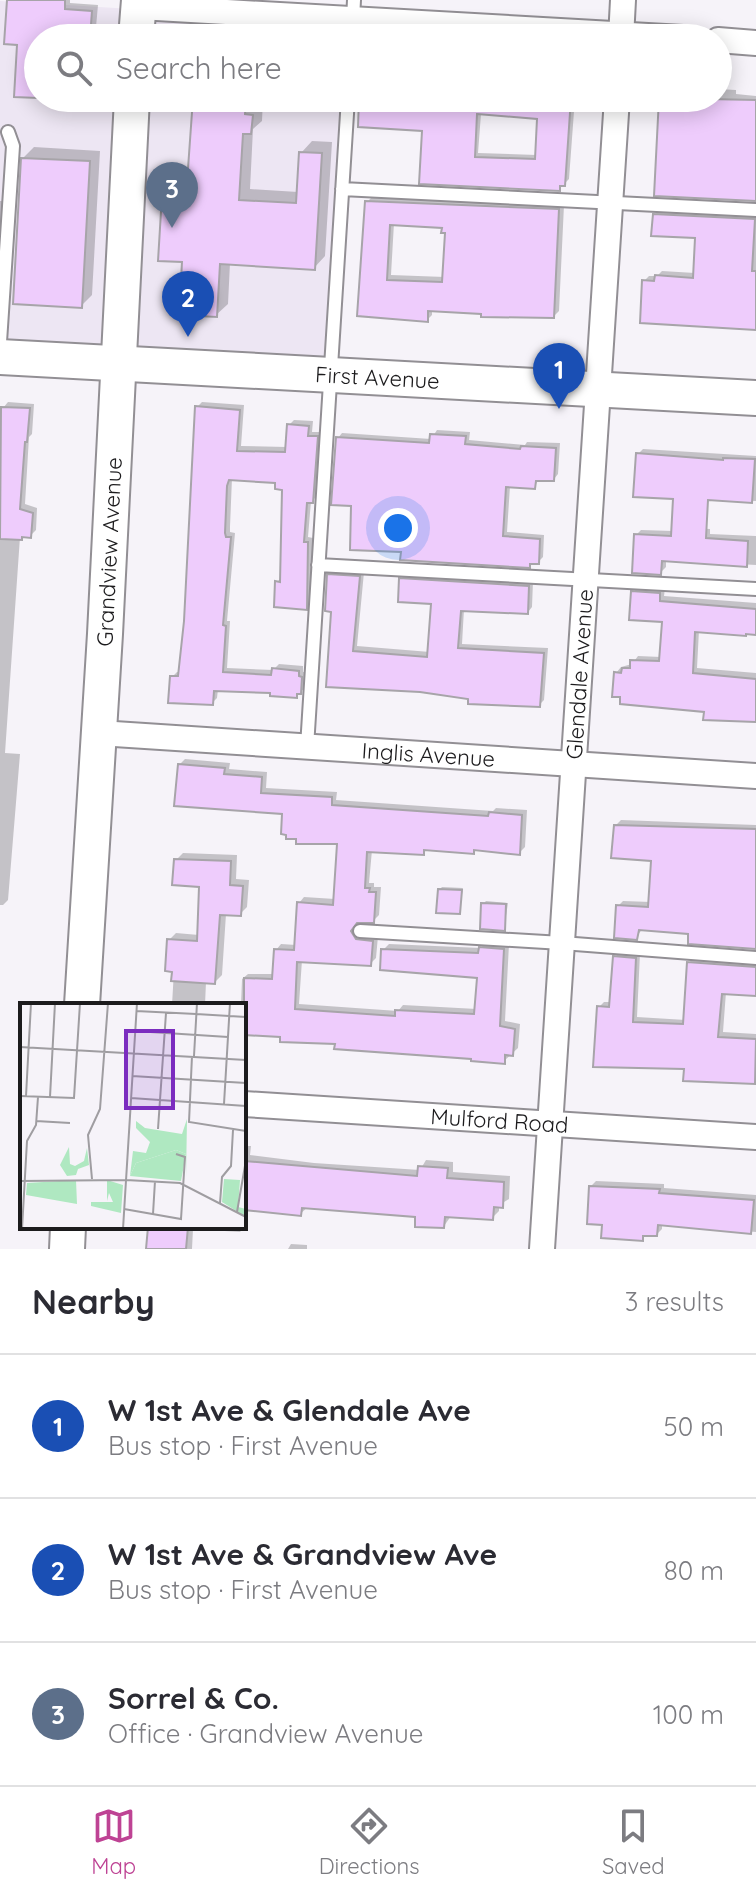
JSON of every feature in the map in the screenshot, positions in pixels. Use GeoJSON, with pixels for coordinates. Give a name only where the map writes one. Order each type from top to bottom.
{"type":"FeatureCollection","features":[{"type":"Feature","properties":{"kind":"main road","name":"Grandview Avenue"},"geometry":{"type":"LineString","coordinates":[[82,1003],[131,112]]}},
{"type":"Feature","properties":{"kind":"main road","name":"First Avenue"},"geometry":{"type":"LineString","coordinates":[[0,357],[756,398]]}},
{"type":"Feature","properties":{"kind":"main road"},"geometry":{"type":"LineString","coordinates":[[67,1249],[68,1229]]}},
{"type":"Feature","properties":{"kind":"street"},"geometry":{"type":"LineString","coordinates":[[622,24],[623,0]]}},
{"type":"Feature","properties":{"kind":"street"},"geometry":{"type":"LineString","coordinates":[[138,15],[353,19],[432,24]]}},
{"type":"Feature","properties":{"kind":"street"},"geometry":{"type":"LineString","coordinates":[[732,41],[756,43]]}},
{"type":"Feature","properties":{"kind":"street","name":"Glendale Avenue"},"geometry":{"type":"LineString","coordinates":[[542,1249],[616,112]]}},
{"type":"Feature","properties":{"kind":"street","name":"Inglis Avenue"},"geometry":{"type":"LineString","coordinates":[[99,733],[756,776]]}},
{"type":"Feature","properties":{"kind":"street","name":"Mulford Road"},"geometry":{"type":"LineString","coordinates":[[246,1104],[756,1137]]}},
{"type":"Feature","properties":{"kind":"lane"},"geometry":{"type":"LineString","coordinates":[[307,747],[347,112]]}},
{"type":"Feature","properties":{"kind":"lane"},"geometry":{"type":"LineString","coordinates":[[0,342],[13,146],[8,132]]}},
{"type":"Feature","properties":{"kind":"lane"},"geometry":{"type":"LineString","coordinates":[[342,189],[756,210]]}},
{"type":"Feature","properties":{"kind":"lane"},"geometry":{"type":"LineString","coordinates":[[318,565],[756,589]]}},
{"type":"Feature","properties":{"kind":"lane"},"geometry":{"type":"LineString","coordinates":[[360,931],[756,958]]}},
{"type":"Feature","properties":{"kind":"shaded area"},"geometry":{"type":"Polygon","coordinates":[[[0,1],[345,22],[24,24],[24,112],[339,112],[325,371],[0,353],[0,1]]]}},
{"type":"Feature","properties":{"kind":"building"},"geometry":{"type":"Polygon","coordinates":[[[7,0],[65,0],[65,9],[92,11],[91,24],[24,24],[24,97],[14,97],[17,45],[4,44],[7,0]]]}},
{"type":"Feature","properties":{"kind":"building"},"geometry":{"type":"Polygon","coordinates":[[[732,100],[756,100],[756,201],[654,196],[658,112],[732,112],[732,100]]]}},
{"type":"Feature","properties":{"kind":"building"},"geometry":{"type":"Polygon","coordinates":[[[192,112],[245,112],[253,115],[251,134],[243,134],[239,200],[296,203],[299,152],[322,153],[315,270],[220,264],[217,317],[179,315],[182,262],[158,261],[162,195],[186,197],[192,112]]]}},
{"type":"Feature","properties":{"kind":"building"},"geometry":{"type":"Polygon","coordinates":[[[359,112],[570,112],[565,186],[560,186],[560,191],[419,184],[422,131],[358,127],[359,112]],[[477,114],[475,157],[535,159],[537,119],[477,114]]]}},
{"type":"Feature","properties":{"kind":"building"},"geometry":{"type":"Polygon","coordinates":[[[21,158],[90,161],[82,308],[13,304],[21,158]]]}},
{"type":"Feature","properties":{"kind":"building"},"geometry":{"type":"Polygon","coordinates":[[[365,201],[559,209],[554,318],[481,317],[481,314],[428,311],[428,322],[357,316],[365,201]],[[390,225],[387,280],[442,282],[445,233],[441,233],[442,228],[390,225]]]}},
{"type":"Feature","properties":{"kind":"building"},"geometry":{"type":"Polygon","coordinates":[[[653,214],[755,219],[752,271],[756,271],[756,330],[640,323],[642,280],[654,281],[655,275],[693,278],[695,238],[651,236],[653,214]]]}},
{"type":"Feature","properties":{"kind":"building"},"geometry":{"type":"Polygon","coordinates":[[[195,406],[240,410],[237,451],[285,452],[287,424],[309,426],[308,436],[318,436],[313,503],[307,503],[304,542],[308,542],[307,610],[274,607],[275,581],[280,582],[282,490],[275,489],[275,483],[229,480],[227,486],[225,533],[226,537],[231,537],[223,625],[226,626],[223,672],[271,675],[272,668],[299,671],[302,677],[301,694],[297,694],[297,698],[270,696],[270,693],[214,691],[213,705],[168,703],[170,676],[178,676],[184,621],[195,406]]]}},
{"type":"Feature","properties":{"kind":"building"},"geometry":{"type":"Polygon","coordinates":[[[1,407],[30,408],[20,509],[33,513],[31,538],[22,537],[22,540],[0,539],[1,407]]]}},
{"type":"Feature","properties":{"kind":"building"},"geometry":{"type":"Polygon","coordinates":[[[430,434],[466,436],[465,444],[520,449],[521,446],[556,448],[554,481],[536,481],[535,489],[506,487],[503,536],[540,539],[539,564],[530,564],[530,568],[400,560],[401,552],[350,550],[351,506],[331,505],[336,437],[429,443],[430,434]]]}},
{"type":"Feature","properties":{"kind":"building"},"geometry":{"type":"Polygon","coordinates":[[[636,453],[723,460],[755,459],[752,503],[708,500],[706,538],[748,541],[747,567],[662,561],[661,575],[632,573],[634,534],[671,536],[673,499],[633,497],[636,453]]]}},
{"type":"Feature","properties":{"kind":"building"},"geometry":{"type":"Polygon","coordinates":[[[327,574],[360,576],[353,651],[427,657],[431,604],[398,602],[399,578],[529,586],[528,614],[461,611],[458,648],[544,653],[540,707],[468,704],[468,699],[420,692],[326,687],[331,612],[325,611],[327,574]]]}},
{"type":"Feature","properties":{"kind":"building"},"geometry":{"type":"Polygon","coordinates":[[[631,591],[660,593],[660,601],[756,609],[756,635],[695,632],[693,673],[756,679],[756,722],[703,720],[704,712],[620,704],[620,697],[612,697],[614,672],[621,673],[622,668],[630,668],[630,660],[659,661],[662,622],[629,620],[631,591]]]}},
{"type":"Feature","properties":{"kind":"building"},"geometry":{"type":"Polygon","coordinates":[[[178,764],[225,768],[224,774],[262,777],[261,793],[332,797],[332,805],[488,816],[489,812],[522,815],[520,855],[474,850],[474,854],[424,850],[424,855],[367,852],[365,888],[376,892],[374,923],[357,923],[351,931],[356,939],[373,941],[371,966],[297,962],[295,1009],[395,1016],[395,1010],[474,1014],[477,978],[380,970],[381,949],[478,953],[479,947],[504,949],[500,1026],[515,1029],[513,1056],[505,1055],[505,1064],[334,1049],[335,1044],[280,1042],[280,1037],[246,1035],[244,978],[272,979],[274,949],[294,950],[297,902],[333,905],[337,844],[296,844],[296,839],[286,839],[286,835],[281,834],[282,814],[174,806],[178,764]]]}},
{"type":"Feature","properties":{"kind":"building"},"geometry":{"type":"Polygon","coordinates":[[[614,825],[756,829],[756,949],[688,944],[688,934],[639,930],[637,940],[614,938],[616,905],[648,907],[651,861],[611,858],[614,825]]]}},
{"type":"Feature","properties":{"kind":"building"},"geometry":{"type":"Polygon","coordinates":[[[174,859],[231,861],[230,885],[243,886],[241,916],[220,915],[215,984],[171,981],[172,972],[165,971],[167,939],[197,941],[199,887],[172,885],[174,859]]]}},
{"type":"Feature","properties":{"kind":"building"},"geometry":{"type":"Polygon","coordinates":[[[438,889],[462,890],[460,914],[436,913],[438,889]]]}},
{"type":"Feature","properties":{"kind":"building"},"geometry":{"type":"Polygon","coordinates":[[[481,903],[506,904],[505,931],[480,929],[481,903]]]}},
{"type":"Feature","properties":{"kind":"building"},"geometry":{"type":"Polygon","coordinates":[[[613,956],[636,958],[633,1022],[683,1024],[687,962],[756,967],[756,996],[722,994],[718,1037],[756,1039],[755,1084],[683,1081],[684,1069],[593,1067],[597,1006],[609,1007],[613,956]]]}},
{"type":"Feature","properties":{"kind":"building"},"geometry":{"type":"Polygon","coordinates":[[[246,1161],[417,1176],[418,1166],[448,1168],[447,1178],[504,1182],[503,1208],[494,1207],[493,1220],[445,1217],[444,1228],[415,1227],[415,1217],[302,1208],[301,1216],[246,1210],[246,1161]]]}},
{"type":"Feature","properties":{"kind":"building"},"geometry":{"type":"Polygon","coordinates":[[[589,1186],[660,1189],[659,1193],[754,1200],[751,1234],[658,1225],[657,1236],[643,1236],[643,1241],[601,1238],[602,1225],[587,1224],[589,1186]]]}},
{"type":"Feature","properties":{"kind":"building"},"geometry":{"type":"Polygon","coordinates":[[[148,1229],[188,1229],[186,1249],[146,1249],[148,1229]]]}},
{"type":"Feature","properties":{"kind":"place","name":"Sorrel & Co."},"geometry":{"type":"Point","coordinates":[172,228]}},
{"type":"Feature","properties":{"kind":"place","name":"W 1st Ave & Grandview Ave"},"geometry":{"type":"Point","coordinates":[188,337]}},
{"type":"Feature","properties":{"kind":"place","name":"W 1st Ave & Glendale Ave"},"geometry":{"type":"Point","coordinates":[559,409]}}]}
